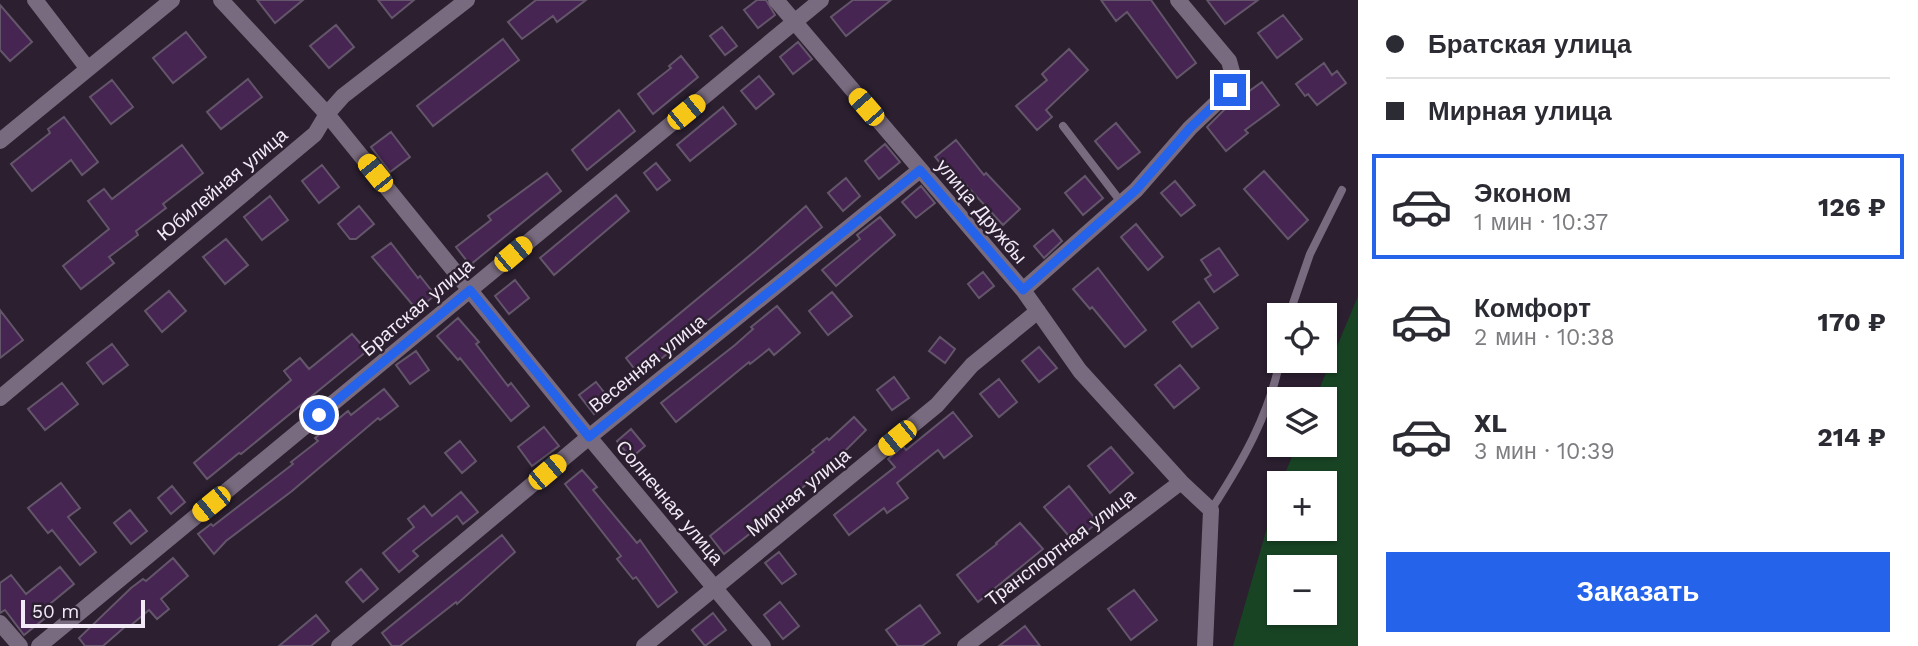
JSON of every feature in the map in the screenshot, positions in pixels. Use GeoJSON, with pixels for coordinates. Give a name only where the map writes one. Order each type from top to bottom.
{"type":"FeatureCollection","features":[{"type":"Feature","properties":{"kind":"street"},"geometry":{"type":"LineString","coordinates":[[35,0],[88,69]]}},
{"type":"Feature","properties":{"kind":"street"},"geometry":{"type":"LineString","coordinates":[[0,141],[172,0]]}},
{"type":"Feature","properties":{"kind":"street","name":"Солнечная улица"},"geometry":{"type":"LineString","coordinates":[[221,0],[327,114],[763,646]]}},
{"type":"Feature","properties":{"kind":"street","name":"Юбилейная улица"},"geometry":{"type":"LineString","coordinates":[[0,398],[314,134],[343,96],[467,0]]}},
{"type":"Feature","properties":{"kind":"street","name":"улица Дружбы"},"geometry":{"type":"LineString","coordinates":[[776,0],[1023,290],[1080,371],[1181,482],[1212,510]]}},
{"type":"Feature","properties":{"kind":"street","name":"Братская улица"},"geometry":{"type":"LineString","coordinates":[[39,646],[821,0]]}},
{"type":"Feature","properties":{"kind":"street"},"geometry":{"type":"LineString","coordinates":[[1023,290],[1136,190],[1190,128],[1230,90],[1234,79],[1229,61],[1178,0]]}},
{"type":"Feature","properties":{"kind":"street","name":"Весенняя улица"},"geometry":{"type":"LineString","coordinates":[[339,646],[589,437],[920,170]]}},
{"type":"Feature","properties":{"kind":"street","name":"Мирная улица"},"geometry":{"type":"LineString","coordinates":[[644,646],[937,405],[972,365],[1038,311]]}},
{"type":"Feature","properties":{"kind":"street","name":"Транспортная улица"},"geometry":{"type":"LineString","coordinates":[[965,646],[1181,482]]}},
{"type":"Feature","properties":{"kind":"street"},"geometry":{"type":"LineString","coordinates":[[1205,646],[1212,510]]}},
{"type":"Feature","properties":{"kind":"street"},"geometry":{"type":"LineString","coordinates":[[0,623],[20,646]]}},
{"type":"Feature","properties":{"kind":"lane"},"geometry":{"type":"LineString","coordinates":[[1063,126],[1121,202]]}},
{"type":"Feature","properties":{"kind":"lane"},"geometry":{"type":"LineString","coordinates":[[1293,303],[1310,254],[1342,190]]}},
{"type":"Feature","properties":{"kind":"lane"},"geometry":{"type":"LineString","coordinates":[[1212,510],[1260,427],[1276,373]]}},
{"type":"Feature","properties":{"kind":"green space"},"geometry":{"type":"Polygon","coordinates":[[[1358,296],[1358,646],[1233,646],[1267,528],[1267,541],[1337,541],[1337,471],[1286,471],[1292,457],[1337,457],[1337,387],[1320,387],[1326,373],[1337,373],[1337,346],[1358,296]]]}},
{"type":"Feature","properties":{"kind":"building"},"geometry":{"type":"Polygon","coordinates":[[[257,0],[303,0],[275,23],[257,0]]]}},
{"type":"Feature","properties":{"kind":"building"},"geometry":{"type":"Polygon","coordinates":[[[378,0],[414,0],[392,18],[378,0]]]}},
{"type":"Feature","properties":{"kind":"building"},"geometry":{"type":"Polygon","coordinates":[[[536,0],[586,0],[557,22],[553,16],[522,39],[508,22],[536,0]]]}},
{"type":"Feature","properties":{"kind":"building"},"geometry":{"type":"Polygon","coordinates":[[[757,0],[766,0],[775,15],[758,28],[744,10],[757,0]]]}},
{"type":"Feature","properties":{"kind":"building"},"geometry":{"type":"Polygon","coordinates":[[[853,0],[891,0],[846,36],[831,17],[853,0]]]}},
{"type":"Feature","properties":{"kind":"building"},"geometry":{"type":"Polygon","coordinates":[[[1101,0],[1151,0],[1196,63],[1177,78],[1127,12],[1116,21],[1101,0]]]}},
{"type":"Feature","properties":{"kind":"building"},"geometry":{"type":"Polygon","coordinates":[[[1207,0],[1258,0],[1225,24],[1207,0]]]}},
{"type":"Feature","properties":{"kind":"building"},"geometry":{"type":"Polygon","coordinates":[[[0,5],[32,42],[10,61],[0,50],[0,5]]]}},
{"type":"Feature","properties":{"kind":"building"},"geometry":{"type":"Polygon","coordinates":[[[1283,15],[1302,39],[1277,58],[1258,33],[1283,15]]]}},
{"type":"Feature","properties":{"kind":"building"},"geometry":{"type":"Polygon","coordinates":[[[336,25],[354,47],[329,68],[310,46],[336,25]]]}},
{"type":"Feature","properties":{"kind":"building"},"geometry":{"type":"Polygon","coordinates":[[[722,27],[737,46],[725,55],[710,36],[722,27]]]}},
{"type":"Feature","properties":{"kind":"building"},"geometry":{"type":"Polygon","coordinates":[[[186,32],[206,57],[173,83],[153,58],[186,32]]]}},
{"type":"Feature","properties":{"kind":"building"},"geometry":{"type":"Polygon","coordinates":[[[503,39],[519,60],[433,126],[417,106],[503,39]]]}},
{"type":"Feature","properties":{"kind":"building"},"geometry":{"type":"Polygon","coordinates":[[[798,42],[812,59],[793,74],[780,57],[798,42]]]}},
{"type":"Feature","properties":{"kind":"building"},"geometry":{"type":"Polygon","coordinates":[[[1069,49],[1088,70],[1046,110],[1052,117],[1037,130],[1016,106],[1047,80],[1042,74],[1069,49]]]}},
{"type":"Feature","properties":{"kind":"building"},"geometry":{"type":"Polygon","coordinates":[[[681,56],[698,77],[653,114],[638,94],[671,68],[669,66],[681,56]]]}},
{"type":"Feature","properties":{"kind":"building"},"geometry":{"type":"Polygon","coordinates":[[[1324,63],[1332,75],[1337,71],[1346,83],[1317,105],[1308,94],[1305,96],[1296,84],[1324,63]]]}},
{"type":"Feature","properties":{"kind":"building"},"geometry":{"type":"Polygon","coordinates":[[[759,76],[774,94],[756,109],[741,91],[759,76]]]}},
{"type":"Feature","properties":{"kind":"building"},"geometry":{"type":"Polygon","coordinates":[[[248,79],[262,97],[221,129],[207,112],[248,79]]]}},
{"type":"Feature","properties":{"kind":"building"},"geometry":{"type":"Polygon","coordinates":[[[112,80],[133,107],[111,124],[90,97],[112,80]]]}},
{"type":"Feature","properties":{"kind":"building"},"geometry":{"type":"Polygon","coordinates":[[[1262,82],[1279,105],[1245,130],[1248,133],[1226,151],[1207,127],[1227,107],[1262,82]]]}},
{"type":"Feature","properties":{"kind":"building"},"geometry":{"type":"Polygon","coordinates":[[[723,107],[736,124],[690,161],[677,145],[723,107]]]}},
{"type":"Feature","properties":{"kind":"building"},"geometry":{"type":"Polygon","coordinates":[[[619,110],[635,131],[587,170],[572,150],[619,110]]]}},
{"type":"Feature","properties":{"kind":"building"},"geometry":{"type":"Polygon","coordinates":[[[64,117],[98,162],[82,175],[71,160],[32,191],[11,164],[50,133],[48,129],[64,117]]]}},
{"type":"Feature","properties":{"kind":"building"},"geometry":{"type":"Polygon","coordinates":[[[1116,123],[1140,152],[1118,169],[1095,141],[1116,123]]]}},
{"type":"Feature","properties":{"kind":"building"},"geometry":{"type":"Polygon","coordinates":[[[391,132],[410,157],[390,172],[371,147],[391,132]]]}},
{"type":"Feature","properties":{"kind":"building"},"geometry":{"type":"Polygon","coordinates":[[[956,140],[984,175],[986,173],[1020,209],[1003,225],[953,171],[949,174],[935,157],[956,140]]]}},
{"type":"Feature","properties":{"kind":"building"},"geometry":{"type":"Polygon","coordinates":[[[885,144],[900,162],[879,179],[865,161],[885,144]]]}},
{"type":"Feature","properties":{"kind":"building"},"geometry":{"type":"Polygon","coordinates":[[[182,145],[203,173],[163,204],[166,208],[136,231],[138,235],[109,257],[114,263],[81,289],[63,266],[109,229],[88,201],[104,189],[112,199],[182,145]]]}},
{"type":"Feature","properties":{"kind":"building"},"geometry":{"type":"Polygon","coordinates":[[[656,163],[670,180],[657,190],[644,173],[656,163]]]}},
{"type":"Feature","properties":{"kind":"building"},"geometry":{"type":"Polygon","coordinates":[[[322,165],[339,187],[319,203],[302,181],[322,165]]]}},
{"type":"Feature","properties":{"kind":"building"},"geometry":{"type":"Polygon","coordinates":[[[1264,171],[1308,220],[1288,239],[1244,189],[1264,171]]]}},
{"type":"Feature","properties":{"kind":"building"},"geometry":{"type":"Polygon","coordinates":[[[547,173],[561,191],[470,265],[456,247],[491,220],[488,216],[547,173]]]}},
{"type":"Feature","properties":{"kind":"building"},"geometry":{"type":"Polygon","coordinates":[[[1085,176],[1103,198],[1083,215],[1065,193],[1085,176]]]}},
{"type":"Feature","properties":{"kind":"building"},"geometry":{"type":"Polygon","coordinates":[[[846,178],[860,196],[843,211],[828,193],[846,178]]]}},
{"type":"Feature","properties":{"kind":"building"},"geometry":{"type":"Polygon","coordinates":[[[1175,181],[1195,205],[1181,216],[1161,193],[1175,181]]]}},
{"type":"Feature","properties":{"kind":"building"},"geometry":{"type":"Polygon","coordinates":[[[921,186],[935,203],[916,218],[902,202],[921,186]]]}},
{"type":"Feature","properties":{"kind":"building"},"geometry":{"type":"Polygon","coordinates":[[[616,195],[629,211],[554,275],[540,258],[616,195]]]}},
{"type":"Feature","properties":{"kind":"building"},"geometry":{"type":"Polygon","coordinates":[[[270,196],[288,220],[262,240],[244,217],[270,196]]]}},
{"type":"Feature","properties":{"kind":"building"},"geometry":{"type":"Polygon","coordinates":[[[359,206],[374,224],[356,239],[350,239],[338,224],[359,206]]]}},
{"type":"Feature","properties":{"kind":"building"},"geometry":{"type":"Polygon","coordinates":[[[806,206],[822,227],[640,376],[626,358],[806,206]]]}},
{"type":"Feature","properties":{"kind":"building"},"geometry":{"type":"Polygon","coordinates":[[[880,217],[895,235],[836,286],[822,270],[860,239],[857,235],[880,217]]]}},
{"type":"Feature","properties":{"kind":"building"},"geometry":{"type":"Polygon","coordinates":[[[1136,224],[1163,257],[1148,270],[1121,237],[1136,224]]]}},
{"type":"Feature","properties":{"kind":"building"},"geometry":{"type":"Polygon","coordinates":[[[1053,230],[1062,241],[1044,258],[1034,246],[1053,230]]]}},
{"type":"Feature","properties":{"kind":"building"},"geometry":{"type":"Polygon","coordinates":[[[226,239],[248,265],[225,284],[203,257],[226,239]]]}},
{"type":"Feature","properties":{"kind":"building"},"geometry":{"type":"Polygon","coordinates":[[[391,243],[435,295],[417,310],[372,257],[391,243]]]}},
{"type":"Feature","properties":{"kind":"building"},"geometry":{"type":"Polygon","coordinates":[[[1219,248],[1238,275],[1214,292],[1205,279],[1211,275],[1201,260],[1219,248]]]}},
{"type":"Feature","properties":{"kind":"building"},"geometry":{"type":"Polygon","coordinates":[[[1098,268],[1146,330],[1125,347],[1092,307],[1090,309],[1073,289],[1098,268]]]}},
{"type":"Feature","properties":{"kind":"building"},"geometry":{"type":"Polygon","coordinates":[[[983,272],[994,286],[979,298],[968,284],[983,272]]]}},
{"type":"Feature","properties":{"kind":"building"},"geometry":{"type":"Polygon","coordinates":[[[515,280],[529,298],[509,314],[495,296],[515,280]]]}},
{"type":"Feature","properties":{"kind":"building"},"geometry":{"type":"Polygon","coordinates":[[[169,291],[186,311],[162,332],[145,311],[169,291]]]}},
{"type":"Feature","properties":{"kind":"building"},"geometry":{"type":"Polygon","coordinates":[[[832,292],[852,316],[828,335],[809,311],[832,292]]]}},
{"type":"Feature","properties":{"kind":"building"},"geometry":{"type":"Polygon","coordinates":[[[1199,302],[1218,328],[1192,347],[1173,322],[1199,302]]]}},
{"type":"Feature","properties":{"kind":"building"},"geometry":{"type":"Polygon","coordinates":[[[777,306],[800,333],[774,355],[769,349],[750,364],[749,362],[676,422],[661,403],[735,345],[753,329],[751,327],[777,306]]]}},
{"type":"Feature","properties":{"kind":"building"},"geometry":{"type":"Polygon","coordinates":[[[0,310],[23,340],[0,358],[0,310]]]}},
{"type":"Feature","properties":{"kind":"building"},"geometry":{"type":"Polygon","coordinates":[[[458,318],[479,342],[476,344],[508,386],[511,383],[529,406],[511,421],[460,358],[458,360],[437,336],[458,318]]]}},
{"type":"Feature","properties":{"kind":"building"},"geometry":{"type":"Polygon","coordinates":[[[352,334],[367,351],[207,479],[194,463],[291,380],[284,371],[300,358],[309,369],[352,334]]]}},
{"type":"Feature","properties":{"kind":"building"},"geometry":{"type":"Polygon","coordinates":[[[940,337],[955,349],[945,363],[929,351],[940,337]]]}},
{"type":"Feature","properties":{"kind":"building"},"geometry":{"type":"Polygon","coordinates":[[[112,344],[128,365],[103,384],[87,363],[112,344]]]}},
{"type":"Feature","properties":{"kind":"building"},"geometry":{"type":"Polygon","coordinates":[[[1039,347],[1057,368],[1039,382],[1022,361],[1039,347]]]}},
{"type":"Feature","properties":{"kind":"building"},"geometry":{"type":"Polygon","coordinates":[[[416,351],[429,370],[410,384],[396,365],[416,351]]]}},
{"type":"Feature","properties":{"kind":"building"},"geometry":{"type":"Polygon","coordinates":[[[1180,365],[1199,388],[1174,408],[1155,385],[1180,365]]]}},
{"type":"Feature","properties":{"kind":"building"},"geometry":{"type":"Polygon","coordinates":[[[894,377],[909,398],[892,410],[877,390],[894,377]]]}},
{"type":"Feature","properties":{"kind":"building"},"geometry":{"type":"Polygon","coordinates":[[[999,379],[1017,402],[999,417],[980,394],[999,379]]]}},
{"type":"Feature","properties":{"kind":"building"},"geometry":{"type":"Polygon","coordinates":[[[596,382],[611,401],[594,414],[579,395],[596,382]]]}},
{"type":"Feature","properties":{"kind":"building"},"geometry":{"type":"Polygon","coordinates":[[[62,383],[78,404],[45,430],[28,409],[62,383]]]}},
{"type":"Feature","properties":{"kind":"building"},"geometry":{"type":"Polygon","coordinates":[[[384,389],[398,406],[380,420],[378,418],[292,491],[226,541],[214,554],[198,534],[211,524],[213,526],[293,464],[291,462],[318,441],[315,438],[348,411],[351,415],[384,389]]]}},
{"type":"Feature","properties":{"kind":"building"},"geometry":{"type":"Polygon","coordinates":[[[953,412],[972,436],[944,458],[938,450],[897,483],[908,498],[887,513],[884,508],[849,535],[834,515],[895,467],[888,459],[903,446],[906,450],[953,412]]]}},
{"type":"Feature","properties":{"kind":"building"},"geometry":{"type":"Polygon","coordinates":[[[854,417],[866,430],[775,511],[776,513],[724,554],[710,536],[854,417]]]}},
{"type":"Feature","properties":{"kind":"building"},"geometry":{"type":"Polygon","coordinates":[[[544,427],[559,446],[532,466],[518,447],[544,427]]]}},
{"type":"Feature","properties":{"kind":"building"},"geometry":{"type":"Polygon","coordinates":[[[631,429],[645,446],[631,458],[617,441],[631,429]]]}},
{"type":"Feature","properties":{"kind":"building"},"geometry":{"type":"Polygon","coordinates":[[[460,441],[476,461],[462,473],[445,453],[460,441]]]}},
{"type":"Feature","properties":{"kind":"building"},"geometry":{"type":"Polygon","coordinates":[[[1111,447],[1133,473],[1110,493],[1088,466],[1111,447]]]}},
{"type":"Feature","properties":{"kind":"building"},"geometry":{"type":"Polygon","coordinates":[[[582,470],[597,487],[593,490],[637,543],[640,540],[677,592],[658,607],[636,577],[633,579],[617,559],[621,556],[565,484],[582,470]]]}},
{"type":"Feature","properties":{"kind":"building"},"geometry":{"type":"Polygon","coordinates":[[[61,483],[80,508],[68,517],[96,552],[80,565],[52,530],[48,533],[28,508],[61,483]]]}},
{"type":"Feature","properties":{"kind":"building"},"geometry":{"type":"Polygon","coordinates":[[[172,486],[185,502],[171,514],[158,498],[172,486]]]}},
{"type":"Feature","properties":{"kind":"building"},"geometry":{"type":"Polygon","coordinates":[[[1069,486],[1098,522],[1074,542],[1044,507],[1069,486]]]}},
{"type":"Feature","properties":{"kind":"building"},"geometry":{"type":"Polygon","coordinates":[[[461,492],[478,512],[463,524],[457,516],[413,551],[418,556],[399,572],[383,553],[414,527],[408,519],[424,506],[432,516],[461,492]]]}},
{"type":"Feature","properties":{"kind":"building"},"geometry":{"type":"Polygon","coordinates":[[[130,510],[147,531],[131,544],[114,523],[130,510]]]}},
{"type":"Feature","properties":{"kind":"building"},"geometry":{"type":"Polygon","coordinates":[[[1020,523],[1043,549],[978,602],[957,575],[1020,523]]]}},
{"type":"Feature","properties":{"kind":"building"},"geometry":{"type":"Polygon","coordinates":[[[502,535],[515,552],[457,604],[456,602],[400,646],[392,646],[382,633],[502,535]]]}},
{"type":"Feature","properties":{"kind":"building"},"geometry":{"type":"Polygon","coordinates":[[[779,552],[796,574],[782,584],[765,563],[779,552]]]}},
{"type":"Feature","properties":{"kind":"building"},"geometry":{"type":"Polygon","coordinates":[[[173,558],[188,576],[161,599],[169,609],[157,619],[149,610],[103,646],[85,646],[79,638],[131,588],[143,579],[146,581],[173,558]]]}},
{"type":"Feature","properties":{"kind":"building"},"geometry":{"type":"Polygon","coordinates":[[[60,567],[74,584],[39,613],[44,619],[24,635],[5,610],[0,613],[0,583],[11,575],[26,594],[60,567]]]}},
{"type":"Feature","properties":{"kind":"building"},"geometry":{"type":"Polygon","coordinates":[[[361,569],[378,589],[363,602],[346,582],[361,569]]]}},
{"type":"Feature","properties":{"kind":"building"},"geometry":{"type":"Polygon","coordinates":[[[1134,590],[1157,620],[1131,640],[1108,609],[1134,590]]]}},
{"type":"Feature","properties":{"kind":"building"},"geometry":{"type":"Polygon","coordinates":[[[780,602],[799,626],[783,639],[764,615],[780,602]]]}},
{"type":"Feature","properties":{"kind":"building"},"geometry":{"type":"Polygon","coordinates":[[[920,605],[940,633],[922,646],[898,646],[886,630],[920,605]]]}},
{"type":"Feature","properties":{"kind":"building"},"geometry":{"type":"Polygon","coordinates":[[[713,613],[726,630],[705,646],[692,630],[713,613]]]}},
{"type":"Feature","properties":{"kind":"building"},"geometry":{"type":"Polygon","coordinates":[[[316,615],[329,631],[311,646],[279,646],[316,615]]]}},
{"type":"Feature","properties":{"kind":"building"},"geometry":{"type":"Polygon","coordinates":[[[1025,626],[1040,646],[999,646],[1025,626]]]}},
{"type":"Feature","properties":{"kind":"route"},"geometry":{"type":"LineString","coordinates":[[319,415],[470,290],[589,437],[920,170],[1023,290],[1136,190],[1190,128],[1230,90]]}}]}
